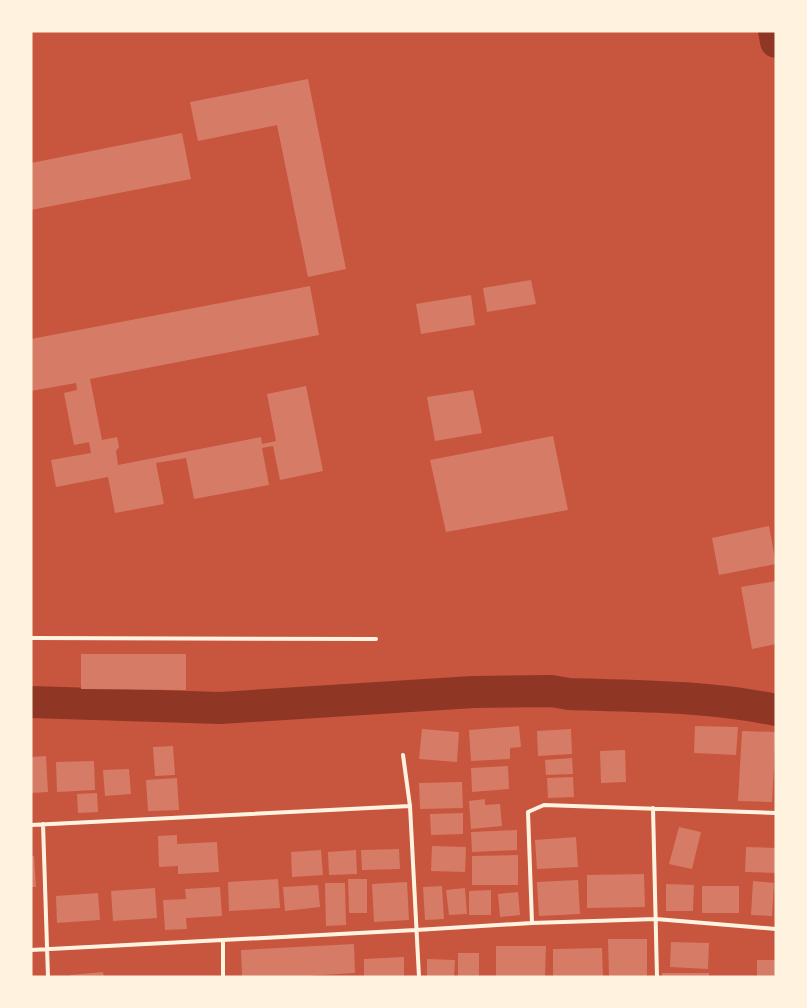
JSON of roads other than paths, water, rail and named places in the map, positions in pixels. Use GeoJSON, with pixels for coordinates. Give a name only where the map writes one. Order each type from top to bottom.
{"type":"FeatureCollection","features":[{"type":"Feature","properties":{"kind":"lane"},"geometry":{"type":"LineString","coordinates":[[31,638],[376,639]]}},
{"type":"Feature","properties":{"kind":"lane"},"geometry":{"type":"LineString","coordinates":[[402,755],[410,806],[418,977]]}},
{"type":"Feature","properties":{"kind":"lane"},"geometry":{"type":"LineString","coordinates":[[532,923],[528,812],[544,805],[776,813]]}},
{"type":"Feature","properties":{"kind":"lane"},"geometry":{"type":"LineString","coordinates":[[31,825],[410,806]]}},
{"type":"Feature","properties":{"kind":"lane"},"geometry":{"type":"LineString","coordinates":[[653,808],[657,977]]}},
{"type":"Feature","properties":{"kind":"lane"},"geometry":{"type":"LineString","coordinates":[[43,824],[48,977]]}},
{"type":"Feature","properties":{"kind":"lane"},"geometry":{"type":"LineString","coordinates":[[31,950],[532,923],[656,919],[776,929]]}},
{"type":"Feature","properties":{"kind":"lane"},"geometry":{"type":"LineString","coordinates":[[223,941],[223,977]]}},
{"type":"Feature","properties":{"kind":"waterway"},"geometry":{"type":"LineString","coordinates":[[774,31],[776,42]]}},
{"type":"Feature","properties":{"kind":"waterway"},"geometry":{"type":"LineString","coordinates":[[31,702],[220,708],[473,692],[551,691],[569,694],[699,699],[776,710]]}}]}
